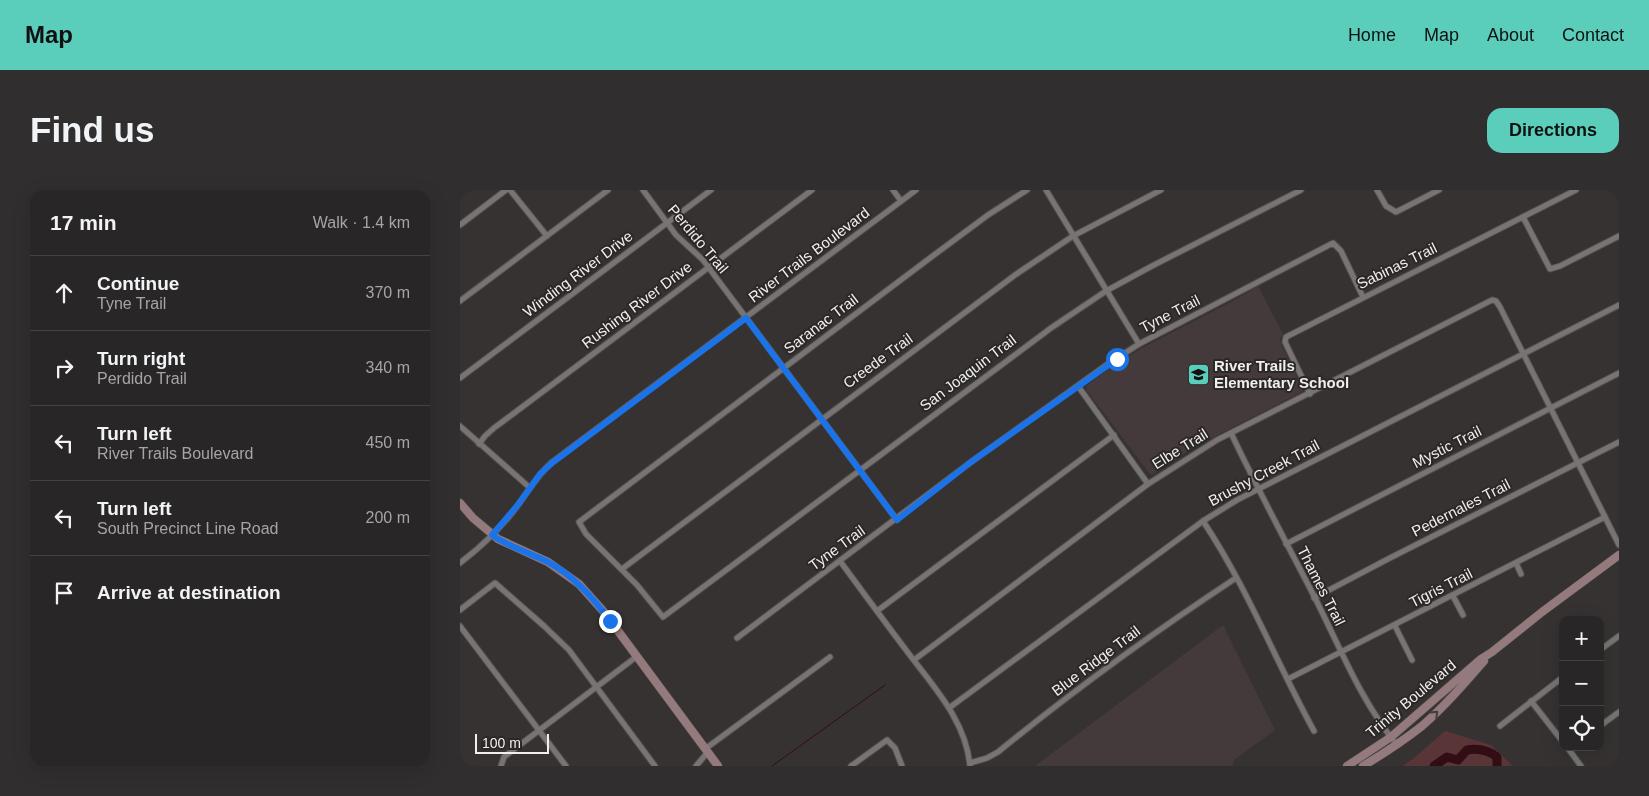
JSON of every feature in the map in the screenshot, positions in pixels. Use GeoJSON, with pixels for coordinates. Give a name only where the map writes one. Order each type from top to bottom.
{"type":"FeatureCollection","features":[{"type":"Feature","properties":{"kind":"main road"},"geometry":{"type":"LineString","coordinates":[[460,503],[492,535],[554,565],[579,584],[604,612],[718,766]]}},
{"type":"Feature","properties":{"kind":"main road","name":"Trinity Boulevard"},"geometry":{"type":"LineString","coordinates":[[1347,766],[1391,737],[1480,659],[1492,652],[1619,555]]}},
{"type":"Feature","properties":{"kind":"main road","name":"Trinity Boulevard"},"geometry":{"type":"LineString","coordinates":[[1363,766],[1397,745],[1423,725],[1492,652]]}},
{"type":"Feature","properties":{"kind":"street"},"geometry":{"type":"LineString","coordinates":[[460,225],[506,190]]}},
{"type":"Feature","properties":{"kind":"street"},"geometry":{"type":"LineString","coordinates":[[510,190],[547,236]]}},
{"type":"Feature","properties":{"kind":"street"},"geometry":{"type":"LineString","coordinates":[[460,301],[608,190]]}},
{"type":"Feature","properties":{"kind":"street","name":"Perdido Trail"},"geometry":{"type":"LineString","coordinates":[[643,190],[676,236],[697,254],[708,267],[897,520]]}},
{"type":"Feature","properties":{"kind":"street","name":"Winding River Drive"},"geometry":{"type":"LineString","coordinates":[[460,378],[711,190]]}},
{"type":"Feature","properties":{"kind":"street","name":"Rushing River Drive"},"geometry":{"type":"LineString","coordinates":[[479,444],[494,428],[812,190]]}},
{"type":"Feature","properties":{"kind":"street"},"geometry":{"type":"LineString","coordinates":[[893,190],[901,201]]}},
{"type":"Feature","properties":{"kind":"street","name":"River Trails Boulevard"},"geometry":{"type":"LineString","coordinates":[[460,563],[492,535],[517,506],[529,487],[552,463],[916,190]]}},
{"type":"Feature","properties":{"kind":"street","name":"Saranac Trail"},"geometry":{"type":"LineString","coordinates":[[622,569],[586,534],[578,522],[988,215],[1028,190]]}},
{"type":"Feature","properties":{"kind":"street"},"geometry":{"type":"LineString","coordinates":[[1046,190],[1139,344]]}},
{"type":"Feature","properties":{"kind":"street","name":"Creede Trail"},"geometry":{"type":"LineString","coordinates":[[622,569],[1014,275],[1074,236],[1161,190]]}},
{"type":"Feature","properties":{"kind":"street","name":"San Joaquin Trail"},"geometry":{"type":"LineString","coordinates":[[622,569],[663,617],[1014,354],[1106,291],[1301,190]]}},
{"type":"Feature","properties":{"kind":"street"},"geometry":{"type":"LineString","coordinates":[[1377,190],[1386,206],[1396,212],[1439,190]]}},
{"type":"Feature","properties":{"kind":"street","name":"Sabinas Trail"},"geometry":{"type":"LineString","coordinates":[[1310,394],[1285,342],[1286,337],[1576,190]]}},
{"type":"Feature","properties":{"kind":"street"},"geometry":{"type":"LineString","coordinates":[[1524,217],[1550,269],[1560,266],[1619,236]]}},
{"type":"Feature","properties":{"kind":"street","name":"Tyne Trail"},"geometry":{"type":"LineString","coordinates":[[736,638],[897,520],[971,462],[1139,344],[1333,243],[1341,251],[1363,297]]}},
{"type":"Feature","properties":{"kind":"street","name":"Elbe Trail"},"geometry":{"type":"LineString","coordinates":[[914,660],[1148,484],[1190,456],[1231,433],[1492,300],[1496,301],[1500,306],[1523,354]]}},
{"type":"Feature","properties":{"kind":"street","name":"Brushy Creek Trail"},"geometry":{"type":"LineString","coordinates":[[950,708],[1203,521],[1257,489],[1619,305]]}},
{"type":"Feature","properties":{"kind":"street"},"geometry":{"type":"LineString","coordinates":[[1523,354],[1619,545]]}},
{"type":"Feature","properties":{"kind":"street","name":"Mystic Trail"},"geometry":{"type":"LineString","coordinates":[[1286,544],[1619,373]]}},
{"type":"Feature","properties":{"kind":"street"},"geometry":{"type":"LineString","coordinates":[[1078,386],[1148,484]]}},
{"type":"Feature","properties":{"kind":"street"},"geometry":{"type":"LineString","coordinates":[[460,426],[529,487]]}},
{"type":"Feature","properties":{"kind":"street","name":"Thames Trail"},"geometry":{"type":"LineString","coordinates":[[1231,433],[1257,489],[1366,701],[1397,745]]}},
{"type":"Feature","properties":{"kind":"street"},"geometry":{"type":"LineString","coordinates":[[877,611],[1114,435]]}},
{"type":"Feature","properties":{"kind":"street","name":"Pedernales Trail"},"geometry":{"type":"LineString","coordinates":[[1314,598],[1619,442]]}},
{"type":"Feature","properties":{"kind":"street","name":"Tigris Trail"},"geometry":{"type":"LineString","coordinates":[[1288,679],[1605,517]]}},
{"type":"Feature","properties":{"kind":"street"},"geometry":{"type":"LineString","coordinates":[[1203,521],[1216,540],[1314,731]]}},
{"type":"Feature","properties":{"kind":"street"},"geometry":{"type":"LineString","coordinates":[[840,561],[950,708],[962,734],[970,764]]}},
{"type":"Feature","properties":{"kind":"street"},"geometry":{"type":"LineString","coordinates":[[1516,563],[1521,574]]}},
{"type":"Feature","properties":{"kind":"street","name":"Blue Ridge Trail"},"geometry":{"type":"LineString","coordinates":[[970,764],[998,752],[1186,610],[1236,578]]}},
{"type":"Feature","properties":{"kind":"street"},"geometry":{"type":"LineString","coordinates":[[460,610],[495,583],[562,644],[597,687],[655,766]]}},
{"type":"Feature","properties":{"kind":"street"},"geometry":{"type":"LineString","coordinates":[[1453,596],[1463,615]]}},
{"type":"Feature","properties":{"kind":"street"},"geometry":{"type":"LineString","coordinates":[[460,626],[566,766]]}},
{"type":"Feature","properties":{"kind":"street"},"geometry":{"type":"LineString","coordinates":[[1395,626],[1412,660]]}},
{"type":"Feature","properties":{"kind":"street"},"geometry":{"type":"LineString","coordinates":[[1604,647],[1619,636]]}},
{"type":"Feature","properties":{"kind":"street"},"geometry":{"type":"LineString","coordinates":[[500,766],[504,756],[636,656]]}},
{"type":"Feature","properties":{"kind":"street"},"geometry":{"type":"LineString","coordinates":[[696,766],[706,751],[830,657]]}},
{"type":"Feature","properties":{"kind":"street"},"geometry":{"type":"LineString","coordinates":[[1500,726],[1559,680]]}},
{"type":"Feature","properties":{"kind":"street"},"geometry":{"type":"LineString","coordinates":[[1531,701],[1559,737]]}},
{"type":"Feature","properties":{"kind":"street"},"geometry":{"type":"LineString","coordinates":[[1604,723],[1619,712]]}},
{"type":"Feature","properties":{"kind":"street"},"geometry":{"type":"LineString","coordinates":[[851,766],[887,740],[895,748],[902,766]]}},
{"type":"Feature","properties":{"kind":"street"},"geometry":{"type":"LineString","coordinates":[[1571,751],[1581,766]]}},
{"type":"Feature","properties":{"kind":"shaded area","name":"River Trails Elementary School"},"geometry":{"type":"Polygon","coordinates":[[[1258,286],[1283,334],[1280,339],[1282,346],[1303,391],[1193,448],[1152,475],[1087,391],[1086,386],[1142,348],[1235,300],[1258,286]]]}},
{"type":"Feature","properties":{"kind":"shaded area"},"geometry":{"type":"Polygon","coordinates":[[[1223,625],[1275,730],[1234,760],[1233,766],[1035,766],[1223,625]]]}},
{"type":"Feature","properties":{"kind":"shaded area"},"geometry":{"type":"Polygon","coordinates":[[[1445,731],[1491,745],[1513,766],[1402,766],[1413,759],[1445,731]]]}},
{"type":"Feature","properties":{"kind":"waterway"},"geometry":{"type":"LineString","coordinates":[[772,766],[885,685]]}},
{"type":"Feature","properties":{"kind":"waterway"},"geometry":{"type":"LineString","coordinates":[[1434,766],[1447,757],[1458,760],[1467,750],[1475,749],[1487,751],[1497,757],[1497,766]]}},
{"type":"Feature","properties":{"kind":"place","name":"River Trails Elementary School"},"geometry":{"type":"Point","coordinates":[1198,375]}},
{"type":"Feature","properties":{"kind":"route"},"geometry":{"type":"LineString","coordinates":[[610,621],[587,592],[570,576],[548,562],[492,535],[517,506],[529,487],[552,463],[746,318],[897,520],[971,462],[1117,359]]}}]}
